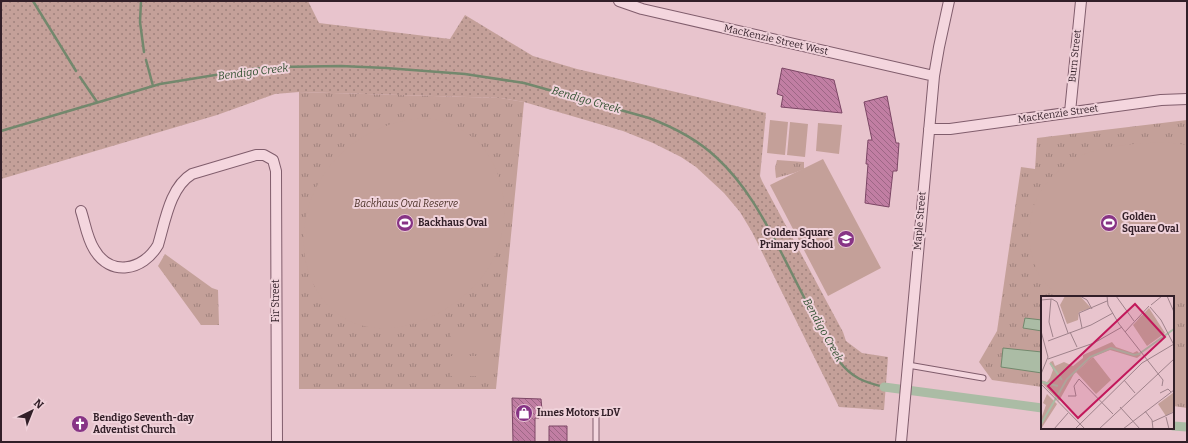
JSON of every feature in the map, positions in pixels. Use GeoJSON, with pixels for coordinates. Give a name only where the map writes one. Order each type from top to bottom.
{"type":"FeatureCollection","features":[{"type":"Feature","properties":{"kind":"street","name":"MacKenzie Street West"},"geometry":{"type":"LineString","coordinates":[[619,1],[650,10],[934,76]]}},
{"type":"Feature","properties":{"kind":"street","name":"Maple Street"},"geometry":{"type":"LineString","coordinates":[[901,442],[934,76],[949,1]]}},
{"type":"Feature","properties":{"kind":"street","name":"Burn Street"},"geometry":{"type":"LineString","coordinates":[[1070,112],[1081,1]]}},
{"type":"Feature","properties":{"kind":"street","name":"MacKenzie Street"},"geometry":{"type":"LineString","coordinates":[[929,130],[950,129],[1168,99],[1187,99]]}},
{"type":"Feature","properties":{"kind":"street","name":"Fir Street"},"geometry":{"type":"LineString","coordinates":[[81,211],[90,241],[98,255],[103,260],[114,266],[124,268],[132,267],[144,262],[158,245],[176,190],[188,177],[256,155],[264,155],[273,160],[276,171],[277,442]]}},
{"type":"Feature","properties":{"kind":"lane"},"geometry":{"type":"LineString","coordinates":[[908,364],[984,378]]}},
{"type":"Feature","properties":{"kind":"lane"},"geometry":{"type":"LineString","coordinates":[[596,416],[596,442]]}},
{"type":"Feature","properties":{"kind":"green space"},"geometry":{"type":"Polygon","coordinates":[[[1,1],[308,1],[319,23],[450,39],[465,15],[533,56],[577,69],[766,113],[760,176],[843,332],[846,341],[862,353],[888,357],[884,410],[839,407],[752,232],[740,212],[724,193],[696,167],[681,157],[653,143],[623,131],[524,102],[501,98],[299,92],[275,94],[217,115],[1,179],[1,1]]]}},
{"type":"Feature","properties":{"kind":"green space","name":"Backhaus Oval Reserve"},"geometry":{"type":"Polygon","coordinates":[[[299,92],[501,98],[524,102],[496,389],[299,389],[299,92]]]}},
{"type":"Feature","properties":{"kind":"green space","name":"Backhaus Oval"},"geometry":{"type":"Polygon","coordinates":[[[427,118],[452,125],[460,129],[474,139],[485,151],[494,165],[500,181],[504,215],[498,248],[482,277],[459,300],[445,310],[414,323],[399,327],[372,328],[363,326],[347,320],[339,315],[326,303],[315,288],[306,264],[304,246],[306,220],[312,197],[323,175],[338,156],[357,141],[378,129],[402,121],[427,118]]]}},
{"type":"Feature","properties":{"kind":"green space"},"geometry":{"type":"Polygon","coordinates":[[[770,120],[788,122],[785,155],[767,153],[770,120]]]}},
{"type":"Feature","properties":{"kind":"green space","name":"Golden Square Oval"},"geometry":{"type":"Polygon","coordinates":[[[1187,120],[1187,408],[1174,406],[1174,296],[1041,296],[1041,387],[992,380],[979,362],[997,331],[1021,167],[1035,169],[1037,138],[1187,120]]]}},
{"type":"Feature","properties":{"kind":"green space"},"geometry":{"type":"Polygon","coordinates":[[[790,122],[808,124],[805,157],[787,155],[790,122]]]}},
{"type":"Feature","properties":{"kind":"green space"},"geometry":{"type":"Polygon","coordinates":[[[818,123],[842,125],[839,154],[816,151],[818,123]]]}},
{"type":"Feature","properties":{"kind":"green space","name":"Golden Square Oval"},"geometry":{"type":"Polygon","coordinates":[[[1166,142],[1187,145],[1187,300],[1174,304],[1174,296],[1065,296],[1054,291],[1044,281],[1036,269],[1032,255],[1030,225],[1032,211],[1040,192],[1053,176],[1075,159],[1096,150],[1131,144],[1166,142]]]}},
{"type":"Feature","properties":{"kind":"green space"},"geometry":{"type":"Polygon","coordinates":[[[823,159],[881,268],[828,296],[770,185],[823,159]]]}},
{"type":"Feature","properties":{"kind":"green space"},"geometry":{"type":"Polygon","coordinates":[[[777,160],[804,162],[804,169],[776,178],[775,168],[777,160]]]}},
{"type":"Feature","properties":{"kind":"green space"},"geometry":{"type":"Polygon","coordinates":[[[165,254],[212,288],[218,290],[219,325],[201,325],[158,266],[165,254]]]}},
{"type":"Feature","properties":{"kind":"green space"},"geometry":{"type":"Polygon","coordinates":[[[451,333],[492,333],[492,353],[451,353],[451,333]]]}},
{"type":"Feature","properties":{"kind":"green space"},"geometry":{"type":"Polygon","coordinates":[[[1174,348],[1187,350],[1187,402],[1174,400],[1174,348]]]}},
{"type":"Feature","properties":{"kind":"green space"},"geometry":{"type":"Polygon","coordinates":[[[450,356],[491,356],[491,376],[450,376],[450,356]]]}},
{"type":"Feature","properties":{"kind":"shaded area"},"geometry":{"type":"Polygon","coordinates":[[[1025,318],[1041,320],[1041,331],[1023,328],[1025,318]]]}},
{"type":"Feature","properties":{"kind":"shaded area"},"geometry":{"type":"Polygon","coordinates":[[[1003,348],[1041,352],[1041,373],[1001,367],[1003,348]]]}},
{"type":"Feature","properties":{"kind":"building"},"geometry":{"type":"Polygon","coordinates":[[[782,68],[834,80],[842,113],[781,107],[783,96],[777,94],[782,68]]]}},
{"type":"Feature","properties":{"kind":"building"},"geometry":{"type":"Polygon","coordinates":[[[887,96],[896,143],[899,143],[897,171],[893,171],[889,207],[865,203],[868,140],[872,140],[864,102],[887,96]]]}},
{"type":"Feature","properties":{"kind":"building"},"geometry":{"type":"Polygon","coordinates":[[[512,398],[541,399],[542,410],[539,410],[539,418],[535,418],[535,442],[513,442],[512,398]]]}},
{"type":"Feature","properties":{"kind":"building"},"geometry":{"type":"Polygon","coordinates":[[[549,426],[567,426],[567,442],[549,442],[549,426]]]}},
{"type":"Feature","properties":{"kind":"waterway"},"geometry":{"type":"LineString","coordinates":[[33,1],[76,71]]}},
{"type":"Feature","properties":{"kind":"waterway"},"geometry":{"type":"LineString","coordinates":[[141,1],[140,22],[144,52]]}},
{"type":"Feature","properties":{"kind":"waterway"},"geometry":{"type":"LineString","coordinates":[[146,60],[153,86]]}},
{"type":"Feature","properties":{"kind":"waterway","name":"Bendigo Creek"},"geometry":{"type":"LineString","coordinates":[[1,131],[160,84],[252,69],[277,67],[341,66],[465,74],[524,83],[649,118],[676,130],[693,140],[710,151],[727,168],[745,190],[760,213],[839,361],[849,372],[859,378],[884,387]]}},
{"type":"Feature","properties":{"kind":"waterway"},"geometry":{"type":"LineString","coordinates":[[80,77],[97,102]]}},
{"type":"Feature","properties":{"kind":"waterway","name":"Bendigo Creek"},"geometry":{"type":"LineString","coordinates":[[884,387],[1041,408]]}},
{"type":"Feature","properties":{"kind":"waterway","name":"Bendigo Creek"},"geometry":{"type":"LineString","coordinates":[[1174,426],[1187,427]]}},
{"type":"Feature","properties":{"kind":"place","name":"Backhaus Oval"},"geometry":{"type":"Point","coordinates":[405,223]}},
{"type":"Feature","properties":{"kind":"place","name":"Golden Square Oval"},"geometry":{"type":"Point","coordinates":[1109,223]}},
{"type":"Feature","properties":{"kind":"place","name":"Golden Square Primary School"},"geometry":{"type":"Point","coordinates":[846,239]}},
{"type":"Feature","properties":{"kind":"place","name":"Innes Motors LDV"},"geometry":{"type":"Point","coordinates":[524,413]}},
{"type":"Feature","properties":{"kind":"place","name":"Bendigo Seventh-day Adventist Church"},"geometry":{"type":"Point","coordinates":[80,424]}}]}
